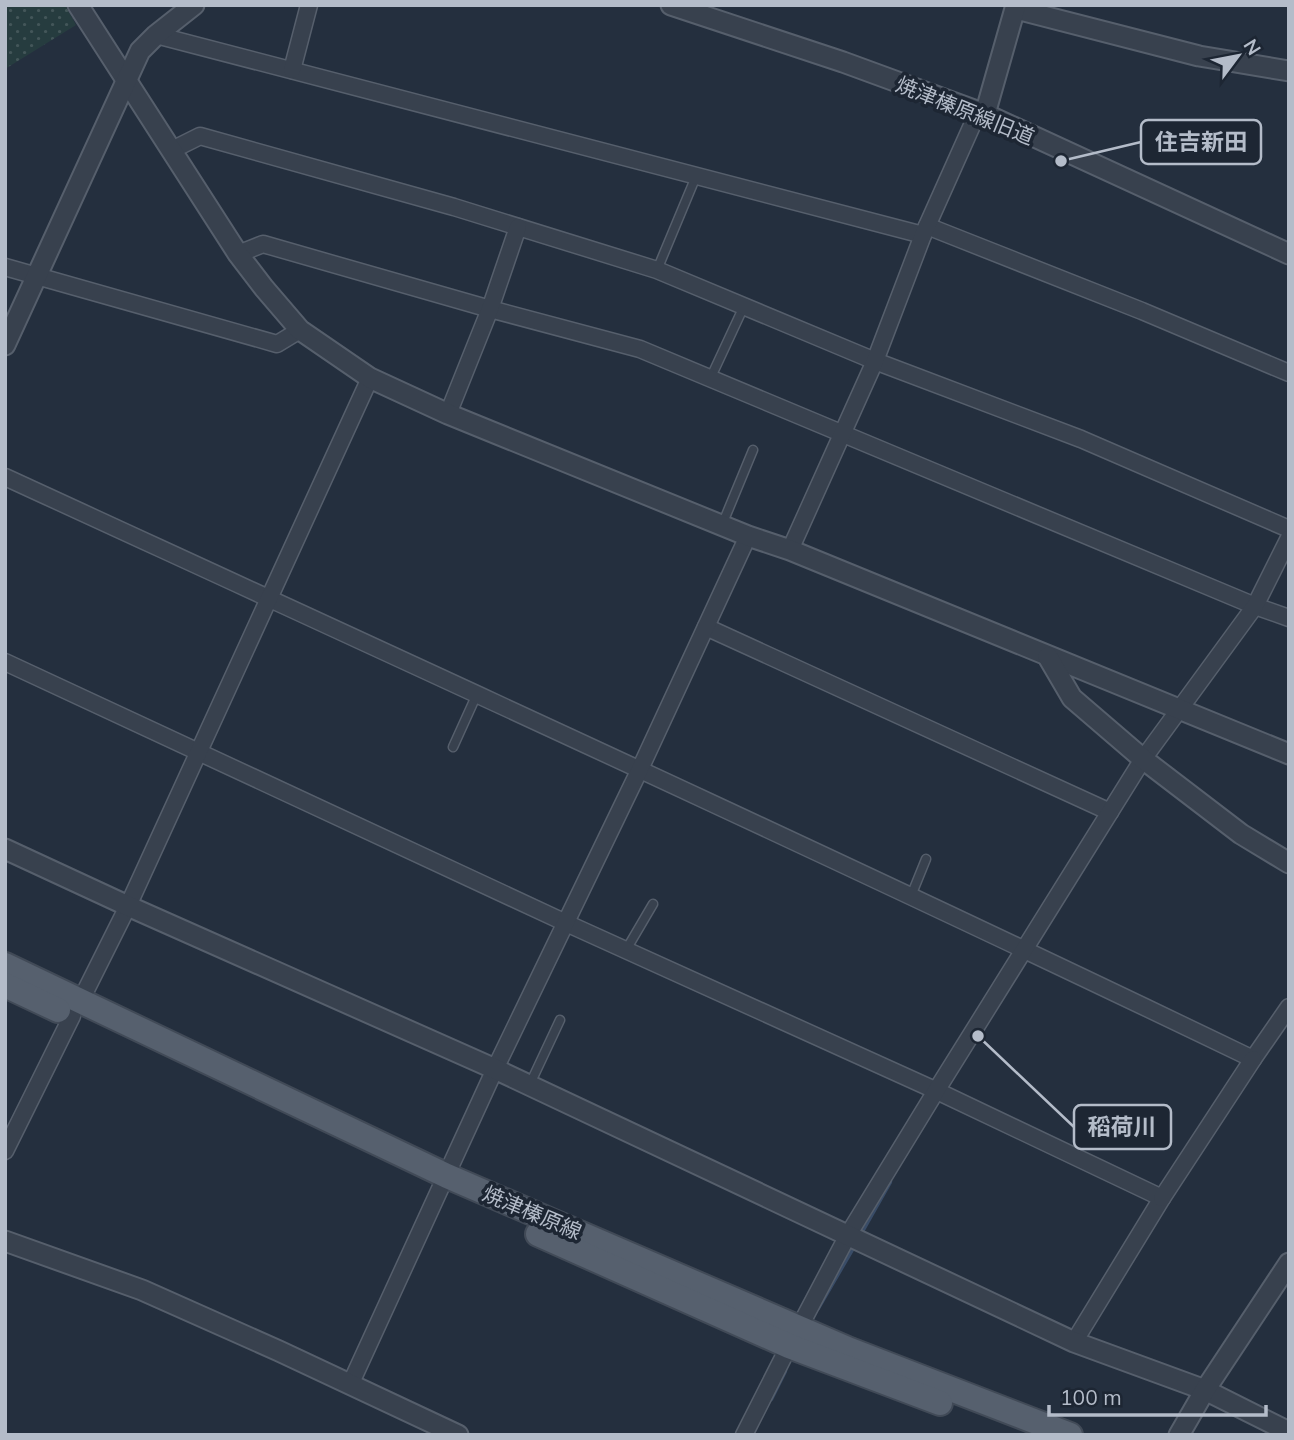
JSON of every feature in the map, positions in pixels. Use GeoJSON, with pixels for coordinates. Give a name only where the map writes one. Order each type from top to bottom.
{"type":"FeatureCollection","features":[{"type":"Feature","properties":{"kind":"main road","name":"焼津榛原線"},"geometry":{"type":"LineString","coordinates":[[5,965],[76,1009],[444,1183],[1022,1435]]}},
{"type":"Feature","properties":{"kind":"main road","name":"焼津榛原線"},"geometry":{"type":"LineString","coordinates":[[5,985],[76,1009]]}},
{"type":"Feature","properties":{"kind":"main road","name":"焼津榛原線"},"geometry":{"type":"LineString","coordinates":[[794,1337],[1070,1435]]}},
{"type":"Feature","properties":{"kind":"street"},"geometry":{"type":"LineString","coordinates":[[78,5],[238,254],[264,288],[300,330],[370,378],[448,414],[1289,754]]}},
{"type":"Feature","properties":{"kind":"street"},"geometry":{"type":"LineString","coordinates":[[5,345],[140,51],[194,5]]}},
{"type":"Feature","properties":{"kind":"street"},"geometry":{"type":"LineString","coordinates":[[292,70],[309,5]]}},
{"type":"Feature","properties":{"kind":"street","name":"焼津榛原線旧道"},"geometry":{"type":"LineString","coordinates":[[671,5],[843,62],[982,113],[1289,254]]}},
{"type":"Feature","properties":{"kind":"street"},"geometry":{"type":"LineString","coordinates":[[790,550],[875,360],[925,230],[982,113],[1012,7],[1199,56],[1289,71]]}},
{"type":"Feature","properties":{"kind":"street"},"geometry":{"type":"LineString","coordinates":[[156,35],[925,230],[1142,311],[1289,373]]}},
{"type":"Feature","properties":{"kind":"street"},"geometry":{"type":"LineString","coordinates":[[172,150],[200,136],[311,165],[657,270],[745,304],[875,360],[1081,439],[1289,529]]}},
{"type":"Feature","properties":{"kind":"street"},"geometry":{"type":"LineString","coordinates":[[448,414],[490,309],[517,227]]}},
{"type":"Feature","properties":{"kind":"street"},"geometry":{"type":"LineString","coordinates":[[238,254],[263,244],[640,349],[1255,607],[1289,618]]}},
{"type":"Feature","properties":{"kind":"street"},"geometry":{"type":"LineString","coordinates":[[5,267],[277,344],[300,330]]}},
{"type":"Feature","properties":{"kind":"street"},"geometry":{"type":"LineString","coordinates":[[5,1151],[128,906],[370,378]]}},
{"type":"Feature","properties":{"kind":"street"},"geometry":{"type":"LineString","coordinates":[[5,477],[640,769],[1253,1059]]}},
{"type":"Feature","properties":{"kind":"street"},"geometry":{"type":"LineString","coordinates":[[350,1385],[495,1069],[640,769],[748,536]]}},
{"type":"Feature","properties":{"kind":"street"},"geometry":{"type":"LineString","coordinates":[[744,1435],[794,1337],[1030,952],[1110,812],[1143,759],[1255,607],[1289,538]]}},
{"type":"Feature","properties":{"kind":"street"},"geometry":{"type":"LineString","coordinates":[[706,627],[1110,812]]}},
{"type":"Feature","properties":{"kind":"street"},"geometry":{"type":"LineString","coordinates":[[1048,657],[1072,698],[1143,759],[1241,834],[1289,863]]}},
{"type":"Feature","properties":{"kind":"street"},"geometry":{"type":"LineString","coordinates":[[5,662],[566,923],[942,1093],[1162,1198]]}},
{"type":"Feature","properties":{"kind":"street"},"geometry":{"type":"LineString","coordinates":[[5,849],[530,1085],[1074,1342],[1205,1390],[1289,1432]]}},
{"type":"Feature","properties":{"kind":"street"},"geometry":{"type":"LineString","coordinates":[[1074,1342],[1162,1198],[1289,1007]]}},
{"type":"Feature","properties":{"kind":"street"},"geometry":{"type":"LineString","coordinates":[[5,1241],[142,1290],[458,1435]]}},
{"type":"Feature","properties":{"kind":"street"},"geometry":{"type":"LineString","coordinates":[[1178,1435],[1289,1264]]}},
{"type":"Feature","properties":{"kind":"lane"},"geometry":{"type":"LineString","coordinates":[[657,270],[697,174]]}},
{"type":"Feature","properties":{"kind":"lane"},"geometry":{"type":"LineString","coordinates":[[711,377],[745,304]]}},
{"type":"Feature","properties":{"kind":"lane"},"geometry":{"type":"LineString","coordinates":[[722,525],[753,450]]}},
{"type":"Feature","properties":{"kind":"lane"},"geometry":{"type":"LineString","coordinates":[[453,747],[477,694]]}},
{"type":"Feature","properties":{"kind":"lane"},"geometry":{"type":"LineString","coordinates":[[911,896],[926,859]]}},
{"type":"Feature","properties":{"kind":"lane"},"geometry":{"type":"LineString","coordinates":[[625,950],[653,904]]}},
{"type":"Feature","properties":{"kind":"lane"},"geometry":{"type":"LineString","coordinates":[[530,1085],[560,1020]]}},
{"type":"Feature","properties":{"kind":"green space"},"geometry":{"type":"Polygon","coordinates":[[[5,5],[65,5],[76,25],[5,69],[5,5]]]}},
{"type":"Feature","properties":{"kind":"waterway"},"geometry":{"type":"LineString","coordinates":[[860,1235],[890,1182]]}},
{"type":"Feature","properties":{"kind":"waterway"},"geometry":{"type":"LineString","coordinates":[[818,1308],[854,1246]]}},
{"type":"Feature","properties":{"kind":"waterway"},"geometry":{"type":"LineString","coordinates":[[771,1399],[785,1371]]}},
{"type":"Feature","properties":{"kind":"place","name":"住吉新田"},"geometry":{"type":"Point","coordinates":[1061,161]}},
{"type":"Feature","properties":{"kind":"place","name":"稻荷川"},"geometry":{"type":"Point","coordinates":[978,1036]}}]}
